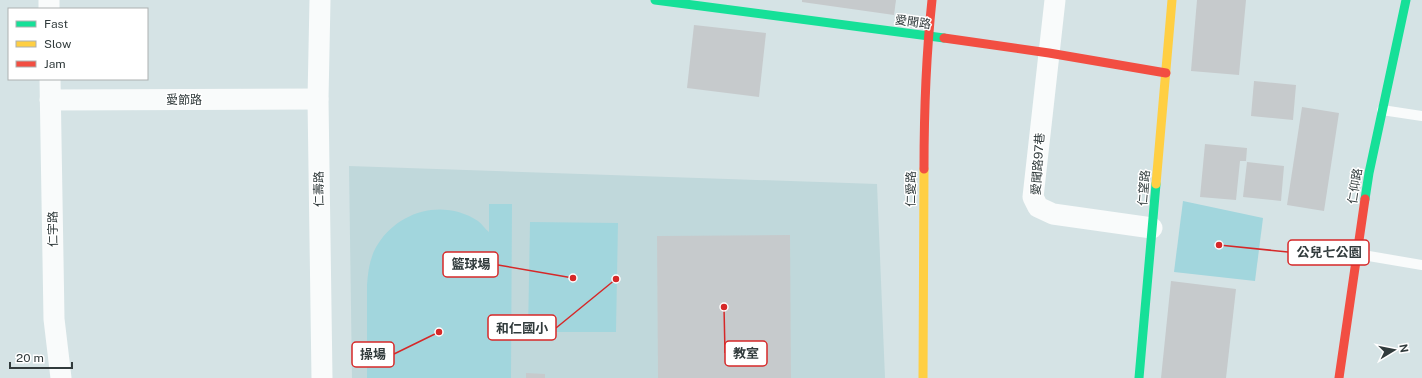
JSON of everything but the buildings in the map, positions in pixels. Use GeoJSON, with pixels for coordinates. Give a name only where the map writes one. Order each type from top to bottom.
{"type":"FeatureCollection","features":[{"type":"Feature","properties":{"kind":"street","name":"仁壽路"},"geometry":{"type":"LineString","coordinates":[[320,0],[318,99],[322,378]]}},
{"type":"Feature","properties":{"kind":"street","name":"愛聞路"},"geometry":{"type":"LineString","coordinates":[[655,0],[1049,53],[1166,73]]}},
{"type":"Feature","properties":{"kind":"street","name":"仁愛路"},"geometry":{"type":"LineString","coordinates":[[923,378],[924,128],[928,36],[932,0]]}},
{"type":"Feature","properties":{"kind":"street","name":"愛聞路97巷"},"geometry":{"type":"LineString","coordinates":[[1055,0],[1033,197],[1038,207],[1053,214],[1152,228]]}},
{"type":"Feature","properties":{"kind":"street","name":"仁望路"},"geometry":{"type":"LineString","coordinates":[[1139,378],[1172,0]]}},
{"type":"Feature","properties":{"kind":"street","name":"仁仰路"},"geometry":{"type":"LineString","coordinates":[[1339,378],[1369,173],[1406,0]]}},
{"type":"Feature","properties":{"kind":"street","name":"仁宇路"},"geometry":{"type":"LineString","coordinates":[[50,80],[54,319],[61,378]]}},
{"type":"Feature","properties":{"kind":"street","name":"愛節路"},"geometry":{"type":"LineString","coordinates":[[50,100],[318,99]]}},
{"type":"Feature","properties":{"kind":"lane"},"geometry":{"type":"LineString","coordinates":[[1382,110],[1422,116]]}},
{"type":"Feature","properties":{"kind":"lane"},"geometry":{"type":"LineString","coordinates":[[1357,254],[1422,265]]}},
{"type":"Feature","properties":{"kind":"shaded area"},"geometry":{"type":"Polygon","coordinates":[[[349,166],[877,184],[885,378],[352,378],[349,166]]]}},
{"type":"Feature","properties":{"kind":"shaded area"},"geometry":{"type":"Polygon","coordinates":[[[1183,201],[1263,218],[1255,281],[1174,272],[1183,201]]]}},
{"type":"Feature","properties":{"kind":"shaded area"},"geometry":{"type":"Polygon","coordinates":[[[489,204],[512,204],[511,378],[367,378],[367,280],[371,259],[378,244],[387,232],[410,216],[437,210],[465,214],[478,221],[489,232],[489,204]]]}},
{"type":"Feature","properties":{"kind":"shaded area"},"geometry":{"type":"Polygon","coordinates":[[[530,222],[618,223],[616,332],[528,332],[530,222]]]}},
{"type":"Feature","properties":{"kind":"traffic: fast"},"geometry":{"type":"LineString","coordinates":[[655,0],[944,38]]}},
{"type":"Feature","properties":{"kind":"traffic: fast"},"geometry":{"type":"LineString","coordinates":[[1365,199],[1369,173],[1406,0]]}},
{"type":"Feature","properties":{"kind":"traffic: fast"},"geometry":{"type":"LineString","coordinates":[[1139,378],[1156,184]]}},
{"type":"Feature","properties":{"kind":"traffic: slow"},"geometry":{"type":"LineString","coordinates":[[1156,184],[1172,0]]}},
{"type":"Feature","properties":{"kind":"traffic: slow"},"geometry":{"type":"LineString","coordinates":[[923,378],[924,169]]}},
{"type":"Feature","properties":{"kind":"traffic: jam"},"geometry":{"type":"LineString","coordinates":[[924,169],[926,84],[932,0]]}},
{"type":"Feature","properties":{"kind":"traffic: jam"},"geometry":{"type":"LineString","coordinates":[[944,38],[1049,53],[1166,73]]}},
{"type":"Feature","properties":{"kind":"traffic: jam"},"geometry":{"type":"LineString","coordinates":[[1339,378],[1365,199]]}},
{"type":"Feature","properties":{"kind":"place","name":"公兒七公園"},"geometry":{"type":"Point","coordinates":[1219,245]}},
{"type":"Feature","properties":{"kind":"place","name":"籃球場"},"geometry":{"type":"Point","coordinates":[573,278]}},
{"type":"Feature","properties":{"kind":"place","name":"和仁國小"},"geometry":{"type":"Point","coordinates":[616,279]}},
{"type":"Feature","properties":{"kind":"place","name":"教室"},"geometry":{"type":"Point","coordinates":[724,307]}},
{"type":"Feature","properties":{"kind":"place","name":"操場"},"geometry":{"type":"Point","coordinates":[439,332]}}]}
